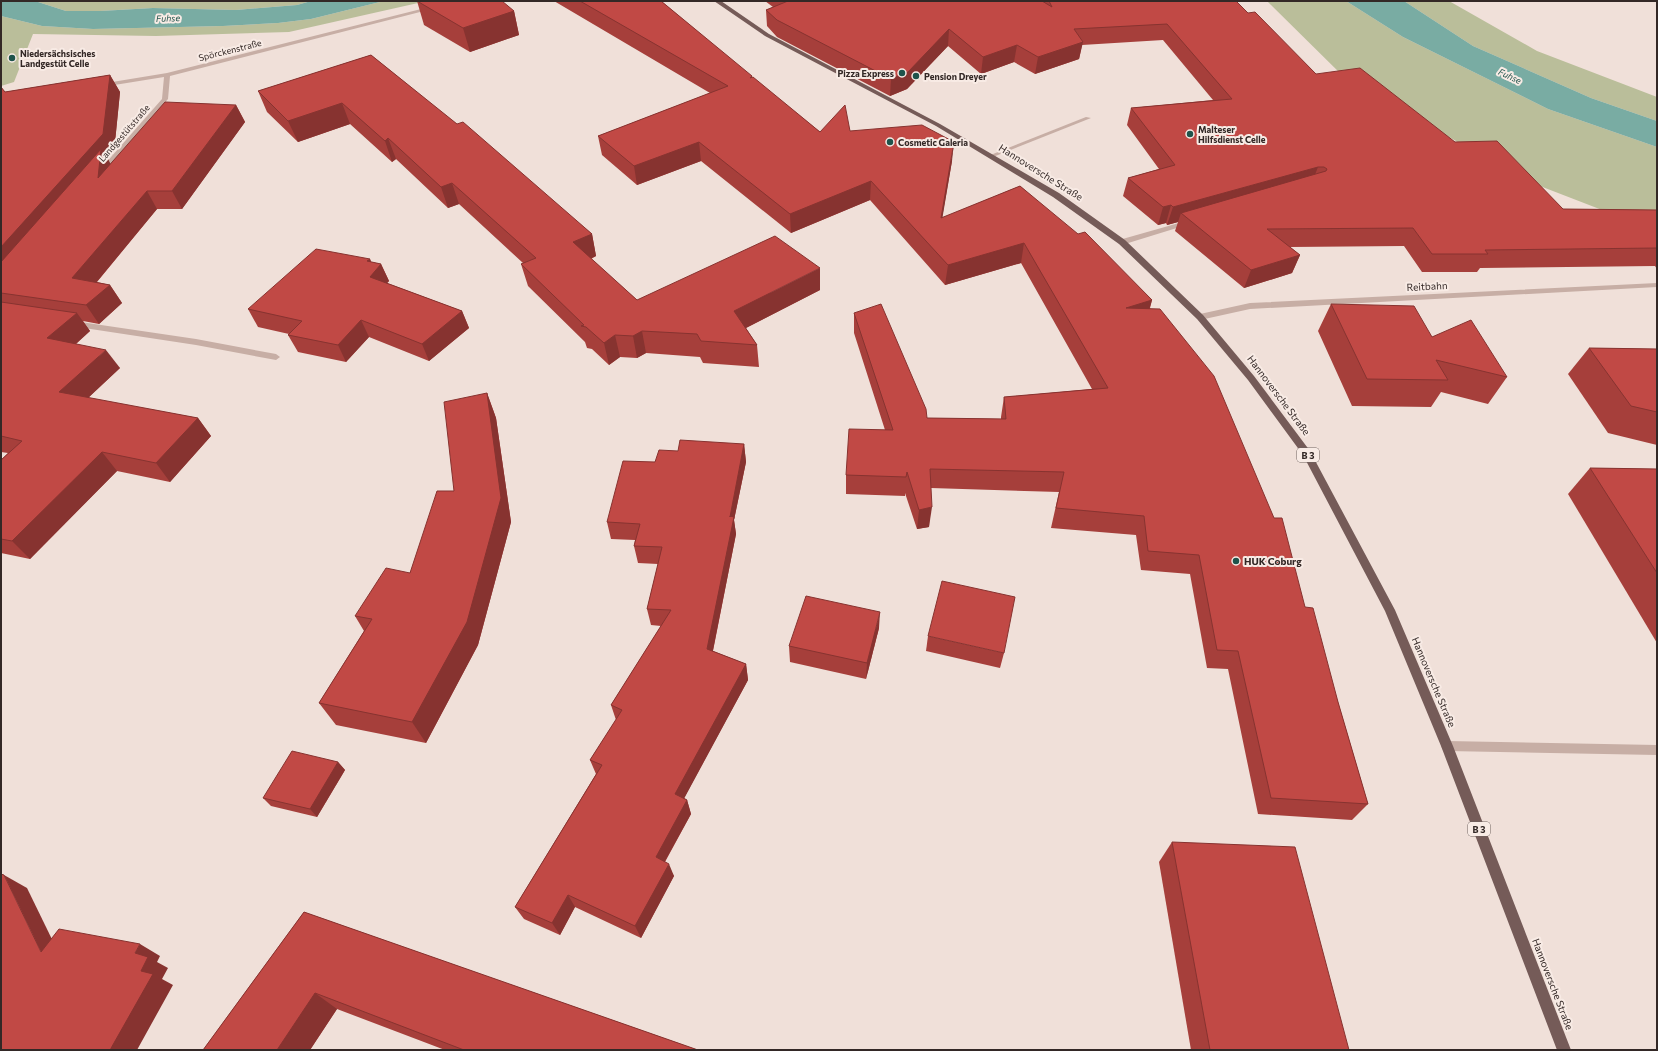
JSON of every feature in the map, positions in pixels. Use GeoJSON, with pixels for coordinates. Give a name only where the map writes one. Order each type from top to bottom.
{"type":"FeatureCollection","features":[{"type":"Feature","properties":{"kind":"main road","name":"Hannoversche Straße"},"geometry":{"type":"LineString","coordinates":[[717,1],[767,35],[938,125],[1056,195],[1122,242],[1200,317],[1251,378],[1307,453],[1390,610],[1447,746],[1564,1050]]}},
{"type":"Feature","properties":{"kind":"street","name":"Spörckenstraße"},"geometry":{"type":"LineString","coordinates":[[96,86],[167,75],[460,1]]}},
{"type":"Feature","properties":{"kind":"street","name":"Landgestütstraße"},"geometry":{"type":"LineString","coordinates":[[94,181],[165,99],[167,75]]}},
{"type":"Feature","properties":{"kind":"street"},"geometry":{"type":"LineString","coordinates":[[991,156],[1088,118]]}},
{"type":"Feature","properties":{"kind":"street"},"geometry":{"type":"LineString","coordinates":[[1122,242],[1199,220]]}},
{"type":"Feature","properties":{"kind":"street","name":"Reitbahn"},"geometry":{"type":"LineString","coordinates":[[1200,317],[1250,306],[1657,285]]}},
{"type":"Feature","properties":{"kind":"street"},"geometry":{"type":"LineString","coordinates":[[63,322],[196,342],[276,357]]}},
{"type":"Feature","properties":{"kind":"street"},"geometry":{"type":"LineString","coordinates":[[1447,746],[1657,750]]}},
{"type":"Feature","properties":{"kind":"green space"},"geometry":{"type":"Polygon","coordinates":[[[35,1],[311,1],[297,5],[236,10],[153,8],[66,11],[35,1]]]}},
{"type":"Feature","properties":{"kind":"green space"},"geometry":{"type":"Polygon","coordinates":[[[384,1],[427,1],[289,32],[156,36],[33,34],[14,82],[1,86],[1,16],[42,26],[93,29],[223,26],[278,23],[311,19],[384,1]]]}},
{"type":"Feature","properties":{"kind":"green space"},"geometry":{"type":"Polygon","coordinates":[[[1267,1],[1346,1],[1403,37],[1548,109],[1657,147],[1657,224],[1615,215],[1527,181],[1346,79],[1267,1]]]}},
{"type":"Feature","properties":{"kind":"green space"},"geometry":{"type":"Polygon","coordinates":[[[1404,1],[1449,1],[1537,51],[1657,97],[1657,121],[1591,98],[1473,46],[1404,1]]]}},
{"type":"Feature","properties":{"kind":"water","name":"Fuhse"},"geometry":{"type":"Polygon","coordinates":[[[1,1],[35,1],[66,11],[100,11],[153,8],[236,10],[297,5],[311,1],[384,1],[311,19],[278,23],[223,26],[93,29],[42,26],[1,16],[1,1]]]}},
{"type":"Feature","properties":{"kind":"water","name":"Fuhse"},"geometry":{"type":"Polygon","coordinates":[[[1346,1],[1404,1],[1473,46],[1591,98],[1657,121],[1657,147],[1548,109],[1403,37],[1346,1]]]}},
{"type":"Feature","properties":{"kind":"building"},"geometry":{"type":"Polygon","coordinates":[[[417,1],[502,1],[514,11],[463,28],[417,1]]]}},
{"type":"Feature","properties":{"kind":"building"},"geometry":{"type":"Polygon","coordinates":[[[580,1],[661,1],[752,76],[750,78],[753,77],[820,132],[845,105],[850,131],[922,125],[954,142],[941,218],[1020,186],[1078,234],[1085,232],[1152,300],[1126,308],[1160,309],[1214,376],[1274,518],[1282,518],[1305,607],[1313,608],[1338,702],[1368,804],[1271,798],[1238,651],[1217,650],[1199,555],[1148,551],[1144,516],[1056,508],[1064,472],[930,469],[932,507],[919,510],[907,472],[906,477],[846,475],[849,429],[893,430],[854,313],[881,304],[926,409],[927,418],[1006,419],[1004,397],[1108,388],[1024,243],[948,265],[871,181],[790,214],[699,142],[634,166],[598,136],[728,86],[580,1]]]}},
{"type":"Feature","properties":{"kind":"building"},"geometry":{"type":"Polygon","coordinates":[[[788,1],[1042,1],[1052,7],[1049,1],[1236,1],[1248,13],[1255,12],[1316,74],[1360,68],[1455,142],[1497,141],[1563,209],[1657,210],[1657,248],[1485,250],[1488,254],[1432,254],[1413,228],[1267,229],[1300,255],[1251,270],[1181,213],[1326,171],[1327,169],[1324,167],[1318,167],[1173,207],[1171,205],[1163,207],[1128,178],[1175,165],[1131,108],[1232,99],[1167,24],[1074,29],[1083,42],[1038,57],[1017,45],[983,57],[949,29],[908,72],[891,79],[777,20],[766,10],[788,1]]]}},
{"type":"Feature","properties":{"kind":"building"},"geometry":{"type":"Polygon","coordinates":[[[371,55],[457,124],[463,122],[592,234],[573,242],[637,300],[775,236],[820,268],[734,311],[757,345],[701,341],[697,334],[642,331],[633,336],[615,335],[604,343],[586,327],[581,326],[584,325],[521,264],[536,258],[452,183],[441,187],[388,138],[385,141],[342,103],[288,121],[258,91],[371,55]]]}},
{"type":"Feature","properties":{"kind":"building"},"geometry":{"type":"Polygon","coordinates":[[[110,75],[103,134],[1,247],[1,87],[5,92],[110,75]]]}},
{"type":"Feature","properties":{"kind":"building"},"geometry":{"type":"Polygon","coordinates":[[[165,102],[236,105],[172,191],[147,191],[72,278],[110,285],[86,305],[1,293],[1,262],[101,149],[98,178],[165,102]]]}},
{"type":"Feature","properties":{"kind":"building"},"geometry":{"type":"Polygon","coordinates":[[[316,249],[370,259],[367,261],[381,264],[370,277],[462,311],[422,344],[361,320],[338,345],[288,335],[302,321],[248,309],[316,249]]]}},
{"type":"Feature","properties":{"kind":"building"},"geometry":{"type":"Polygon","coordinates":[[[1,302],[77,313],[47,338],[106,350],[59,392],[198,418],[156,463],[102,452],[12,541],[1,539],[1,460],[22,441],[1,436],[1,302]]]}},
{"type":"Feature","properties":{"kind":"building"},"geometry":{"type":"Polygon","coordinates":[[[1331,304],[1414,306],[1432,337],[1471,320],[1507,377],[1436,360],[1448,380],[1367,379],[1331,304]]]}},
{"type":"Feature","properties":{"kind":"building"},"geometry":{"type":"Polygon","coordinates":[[[1589,348],[1657,349],[1657,412],[1631,406],[1589,348]]]}},
{"type":"Feature","properties":{"kind":"building"},"geometry":{"type":"Polygon","coordinates":[[[487,393],[501,498],[467,622],[412,722],[319,703],[372,619],[355,616],[386,568],[410,573],[437,491],[454,491],[444,402],[487,393]]]}},
{"type":"Feature","properties":{"kind":"building"},"geometry":{"type":"Polygon","coordinates":[[[680,440],[744,444],[730,516],[734,517],[707,649],[746,664],[675,794],[687,800],[656,857],[669,864],[635,926],[568,895],[552,923],[515,907],[602,765],[590,760],[622,710],[611,705],[671,610],[647,609],[662,547],[634,546],[640,524],[607,522],[623,461],[655,462],[659,450],[678,451],[680,440]]]}},
{"type":"Feature","properties":{"kind":"building"},"geometry":{"type":"Polygon","coordinates":[[[1590,468],[1657,469],[1657,573],[1590,468]]]}},
{"type":"Feature","properties":{"kind":"building"},"geometry":{"type":"Polygon","coordinates":[[[942,581],[1015,597],[1004,653],[928,636],[942,581]]]}},
{"type":"Feature","properties":{"kind":"building"},"geometry":{"type":"Polygon","coordinates":[[[806,596],[880,612],[867,663],[789,646],[806,596]]]}},
{"type":"Feature","properties":{"kind":"building"},"geometry":{"type":"Polygon","coordinates":[[[292,751],[338,762],[310,809],[263,798],[292,751]]]}},
{"type":"Feature","properties":{"kind":"building"},"geometry":{"type":"Polygon","coordinates":[[[1172,842],[1295,847],[1349,1050],[1210,1050],[1172,842]]]}},
{"type":"Feature","properties":{"kind":"building"},"geometry":{"type":"Polygon","coordinates":[[[1,874],[4,875],[41,952],[59,929],[140,944],[135,953],[148,957],[141,971],[153,974],[110,1050],[1,1050],[1,874]]]}},
{"type":"Feature","properties":{"kind":"building"},"geometry":{"type":"Polygon","coordinates":[[[304,912],[698,1050],[464,1050],[315,993],[277,1050],[203,1050],[304,912]]]}},
{"type":"Feature","properties":{"kind":"place","name":"Niedersächsisches Landgestüt Celle"},"geometry":{"type":"Point","coordinates":[12,58]}},
{"type":"Feature","properties":{"kind":"place","name":"Pizza Express"},"geometry":{"type":"Point","coordinates":[902,73]}},
{"type":"Feature","properties":{"kind":"place","name":"Pension Dreyer"},"geometry":{"type":"Point","coordinates":[916,76]}},
{"type":"Feature","properties":{"kind":"place","name":"Malteser Hilfsdienst Celle"},"geometry":{"type":"Point","coordinates":[1190,134]}},
{"type":"Feature","properties":{"kind":"place","name":"Cosmetic Galeria"},"geometry":{"type":"Point","coordinates":[890,142]}},
{"type":"Feature","properties":{"kind":"place","name":"HUK Coburg"},"geometry":{"type":"Point","coordinates":[1236,561]}}]}
